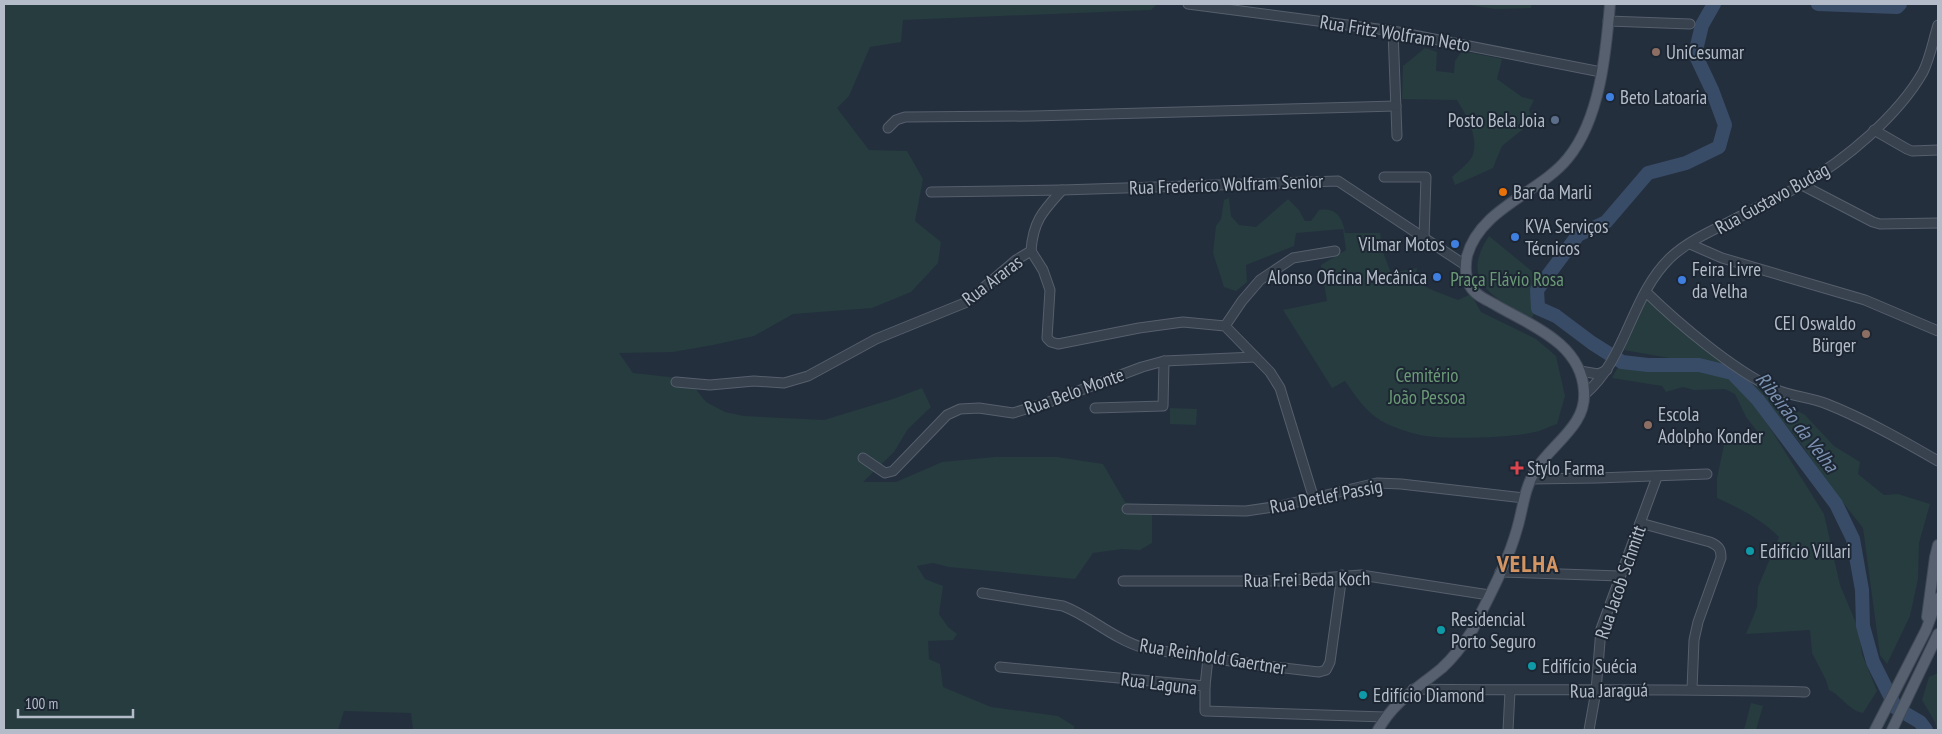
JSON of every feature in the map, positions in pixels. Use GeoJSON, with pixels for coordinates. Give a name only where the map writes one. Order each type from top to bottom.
{"type":"FeatureCollection","features":[{"type":"Feature","properties":{"kind":"main road"},"geometry":{"type":"LineString","coordinates":[[1378,730],[1385,717],[1413,689],[1441,668],[1464,643],[1500,572],[1517,530],[1524,498],[1531,478],[1542,461],[1571,430],[1580,414],[1586,388],[1568,352],[1536,326],[1479,295],[1468,282],[1465,265],[1473,242],[1490,220],[1567,159],[1578,143],[1592,111],[1601,72],[1610,4]]}},
{"type":"Feature","properties":{"kind":"main road"},"geometry":{"type":"LineString","coordinates":[[1926,630],[1933,566],[1938,545]]}},
{"type":"Feature","properties":{"kind":"main road"},"geometry":{"type":"LineString","coordinates":[[1876,730],[1926,630],[1938,598]]}},
{"type":"Feature","properties":{"kind":"main road"},"geometry":{"type":"LineString","coordinates":[[1892,730],[1937,638]]}},
{"type":"Feature","properties":{"kind":"street","name":"Rua Fritz Wolfram Neto"},"geometry":{"type":"LineString","coordinates":[[1188,4],[1393,32],[1601,72]]}},
{"type":"Feature","properties":{"kind":"street"},"geometry":{"type":"LineString","coordinates":[[1608,21],[1690,24]]}},
{"type":"Feature","properties":{"kind":"street","name":"Rua Gustavo Budag"},"geometry":{"type":"LineString","coordinates":[[1586,388],[1604,372],[1621,344],[1646,292],[1670,258],[1690,244],[1802,185],[1844,156],[1874,130],[1915,85],[1936,44],[1938,25]]}},
{"type":"Feature","properties":{"kind":"street"},"geometry":{"type":"LineString","coordinates":[[1393,32],[1397,136]]}},
{"type":"Feature","properties":{"kind":"street"},"geometry":{"type":"LineString","coordinates":[[888,128],[896,120],[905,117],[1033,116],[1396,106]]}},
{"type":"Feature","properties":{"kind":"street"},"geometry":{"type":"LineString","coordinates":[[1874,130],[1912,151],[1938,150]]}},
{"type":"Feature","properties":{"kind":"street"},"geometry":{"type":"LineString","coordinates":[[1384,177],[1426,177],[1424,239]]}},
{"type":"Feature","properties":{"kind":"street","name":"Rua Frederico Wolfram Senior"},"geometry":{"type":"LineString","coordinates":[[931,192],[1062,190],[1338,181],[1465,265]]}},
{"type":"Feature","properties":{"kind":"street"},"geometry":{"type":"LineString","coordinates":[[1802,185],[1880,224],[1938,223]]}},
{"type":"Feature","properties":{"kind":"street"},"geometry":{"type":"LineString","coordinates":[[1031,251],[1032,234],[1041,213],[1062,190]]}},
{"type":"Feature","properties":{"kind":"street"},"geometry":{"type":"LineString","coordinates":[[1690,244],[1722,258],[1865,300],[1938,331]]}},
{"type":"Feature","properties":{"kind":"street","name":"Rua Araras"},"geometry":{"type":"LineString","coordinates":[[676,382],[710,385],[754,381],[784,382],[808,376],[876,339],[967,302],[1016,260],[1031,251],[1043,270],[1050,290],[1047,338],[1051,342],[1058,344],[1139,328],[1183,322],[1226,326]]}},
{"type":"Feature","properties":{"kind":"street"},"geometry":{"type":"LineString","coordinates":[[1314,499],[1280,388],[1270,372],[1226,326],[1242,301],[1260,280],[1293,258],[1335,251]]}},
{"type":"Feature","properties":{"kind":"street"},"geometry":{"type":"LineString","coordinates":[[1646,292],[1690,331],[1739,368],[1762,382],[1773,388],[1825,403],[1859,418],[1938,461]]}},
{"type":"Feature","properties":{"kind":"street","name":"Rua Belo Monte"},"geometry":{"type":"LineString","coordinates":[[863,458],[888,474],[946,415],[960,408],[979,408],[1013,413],[1164,361],[1255,357]]}},
{"type":"Feature","properties":{"kind":"street"},"geometry":{"type":"LineString","coordinates":[[1095,408],[1163,406],[1164,361]]}},
{"type":"Feature","properties":{"kind":"street"},"geometry":{"type":"LineString","coordinates":[[1580,374],[1604,372]]}},
{"type":"Feature","properties":{"kind":"street"},"geometry":{"type":"LineString","coordinates":[[1586,388],[1604,372]]}},
{"type":"Feature","properties":{"kind":"street"},"geometry":{"type":"LineString","coordinates":[[1531,478],[1657,477],[1707,474]]}},
{"type":"Feature","properties":{"kind":"street","name":"Rua Jacob Schmitt"},"geometry":{"type":"LineString","coordinates":[[1589,730],[1596,691],[1600,629],[1657,477]]}},
{"type":"Feature","properties":{"kind":"street","name":"Rua Detlef Passig"},"geometry":{"type":"LineString","coordinates":[[1127,510],[1246,511],[1314,499],[1377,484],[1401,484],[1524,498]]}},
{"type":"Feature","properties":{"kind":"street"},"geometry":{"type":"LineString","coordinates":[[1640,523],[1710,542],[1718,546],[1721,551],[1721,558],[1698,622],[1694,640],[1692,689]]}},
{"type":"Feature","properties":{"kind":"street"},"geometry":{"type":"LineString","coordinates":[[1500,572],[1620,576]]}},
{"type":"Feature","properties":{"kind":"street","name":"Rua Frei Beda Koch"},"geometry":{"type":"LineString","coordinates":[[1122,581],[1280,581],[1361,574],[1489,595]]}},
{"type":"Feature","properties":{"kind":"street","name":"Rua Reinhold Gaertner"},"geometry":{"type":"LineString","coordinates":[[982,593],[1063,606],[1076,611],[1100,628],[1125,641],[1142,647],[1208,658],[1319,672],[1326,670],[1330,662],[1342,575]]}},
{"type":"Feature","properties":{"kind":"street"},"geometry":{"type":"LineString","coordinates":[[1205,686],[1208,658]]}},
{"type":"Feature","properties":{"kind":"street","name":"Rua Laguna"},"geometry":{"type":"LineString","coordinates":[[1000,667],[1205,686],[1204,711],[1385,717]]}},
{"type":"Feature","properties":{"kind":"street","name":"Rua Jaraguá"},"geometry":{"type":"LineString","coordinates":[[1413,689],[1596,691],[1692,689],[1805,692]]}},
{"type":"Feature","properties":{"kind":"street"},"geometry":{"type":"LineString","coordinates":[[1508,730],[1510,691]]}},
{"type":"Feature","properties":{"kind":"green space"},"geometry":{"type":"Polygon","coordinates":[[[4,4],[1157,4],[1151,10],[903,20],[901,42],[870,47],[849,96],[837,108],[869,150],[907,151],[923,179],[915,221],[941,242],[938,263],[911,292],[872,308],[793,314],[754,336],[713,345],[673,352],[619,353],[633,373],[688,379],[706,402],[725,412],[744,416],[824,420],[922,388],[931,407],[908,429],[894,452],[863,482],[896,482],[942,462],[995,457],[1057,457],[1103,464],[1125,502],[1152,512],[1152,543],[1140,550],[1122,549],[1093,553],[1075,579],[949,567],[933,563],[917,566],[925,579],[943,586],[939,614],[948,627],[957,634],[953,640],[928,641],[929,659],[940,664],[943,687],[991,707],[1058,716],[1074,726],[1074,730],[413,730],[411,713],[344,711],[338,730],[4,730],[4,4]]]}},
{"type":"Feature","properties":{"kind":"green space"},"geometry":{"type":"Polygon","coordinates":[[[1463,4],[1532,4],[1531,8],[1495,9],[1463,4]]]}},
{"type":"Feature","properties":{"kind":"green space"},"geometry":{"type":"Polygon","coordinates":[[[1425,48],[1437,52],[1436,71],[1454,73],[1455,61],[1462,51],[1502,59],[1497,79],[1522,97],[1534,100],[1529,110],[1533,121],[1502,146],[1493,168],[1455,185],[1452,177],[1472,157],[1474,150],[1471,127],[1457,100],[1402,99],[1403,66],[1425,48]]]}},
{"type":"Feature","properties":{"kind":"green space","name":"Cemitério João Pessoa"},"geometry":{"type":"Polygon","coordinates":[[[1229,198],[1231,216],[1239,225],[1256,227],[1288,199],[1299,210],[1305,221],[1311,221],[1319,210],[1330,210],[1340,218],[1345,233],[1380,233],[1383,252],[1391,273],[1417,268],[1415,281],[1432,290],[1458,300],[1471,294],[1481,312],[1536,339],[1556,356],[1565,396],[1557,424],[1538,431],[1510,436],[1431,437],[1405,431],[1384,423],[1370,412],[1345,381],[1332,388],[1283,310],[1327,301],[1321,265],[1346,250],[1343,229],[1296,233],[1294,246],[1246,265],[1247,282],[1236,291],[1224,287],[1213,253],[1216,226],[1221,219],[1224,200],[1229,198]]]}},
{"type":"Feature","properties":{"kind":"green space","name":"Praça Flávio Rosa"},"geometry":{"type":"Polygon","coordinates":[[[1489,236],[1539,277],[1533,293],[1536,309],[1532,318],[1494,296],[1479,277],[1477,266],[1480,252],[1489,236]]]}},
{"type":"Feature","properties":{"kind":"green space"},"geometry":{"type":"Polygon","coordinates":[[[1647,300],[1717,356],[1724,367],[1689,358],[1669,358],[1624,350],[1647,300]]]}},
{"type":"Feature","properties":{"kind":"green space"},"geometry":{"type":"Polygon","coordinates":[[[1619,365],[1692,369],[1729,375],[1743,390],[1772,431],[1824,514],[1840,585],[1856,623],[1862,654],[1877,691],[1863,713],[1853,709],[1829,690],[1812,653],[1810,630],[1746,634],[1757,607],[1758,587],[1779,537],[1757,519],[1717,498],[1717,478],[1724,445],[1760,443],[1761,436],[1746,417],[1735,394],[1725,389],[1694,390],[1683,387],[1666,392],[1662,386],[1612,378],[1619,365]]]}},
{"type":"Feature","properties":{"kind":"green space"},"geometry":{"type":"Polygon","coordinates":[[[1747,378],[1765,394],[1805,415],[1834,446],[1860,462],[1858,474],[1884,495],[1898,494],[1930,504],[1919,543],[1918,579],[1910,616],[1887,664],[1880,655],[1863,528],[1821,475],[1802,445],[1747,378]]]}},
{"type":"Feature","properties":{"kind":"green space"},"geometry":{"type":"Polygon","coordinates":[[[1170,408],[1197,409],[1196,425],[1170,424],[1170,408]]]}},
{"type":"Feature","properties":{"kind":"green space"},"geometry":{"type":"Polygon","coordinates":[[[1938,673],[1937,730],[1935,722],[1922,700],[1929,677],[1938,673]]]}},
{"type":"Feature","properties":{"kind":"green space"},"geometry":{"type":"Polygon","coordinates":[[[1751,703],[1763,706],[1756,730],[1744,730],[1751,703]]]}},
{"type":"Feature","properties":{"kind":"waterway","name":"Ribeirão da Velha"},"geometry":{"type":"LineString","coordinates":[[1714,4],[1702,25],[1695,54],[1712,90],[1725,125],[1719,147],[1686,163],[1648,173],[1606,222],[1578,235],[1537,290],[1538,308],[1556,316],[1592,343],[1622,362],[1648,365],[1699,365],[1732,373],[1758,400],[1836,504],[1853,539],[1862,590],[1863,626],[1873,662],[1896,708],[1920,722],[1926,730]]}},
{"type":"Feature","properties":{"kind":"waterway","name":"Ribeirão da Velha"},"geometry":{"type":"LineString","coordinates":[[1818,4],[1897,7],[1900,4]]}},
{"type":"Feature","properties":{"kind":"place","name":"UniCesumar"},"geometry":{"type":"Point","coordinates":[1656,52]}},
{"type":"Feature","properties":{"kind":"place","name":"Beto Latoaria"},"geometry":{"type":"Point","coordinates":[1610,97]}},
{"type":"Feature","properties":{"kind":"place","name":"Posto Bela Joia"},"geometry":{"type":"Point","coordinates":[1555,120]}},
{"type":"Feature","properties":{"kind":"place","name":"Bar da Marli"},"geometry":{"type":"Point","coordinates":[1503,192]}},
{"type":"Feature","properties":{"kind":"place","name":"KVA Serviços Técnicos"},"geometry":{"type":"Point","coordinates":[1515,237]}},
{"type":"Feature","properties":{"kind":"place","name":"Vilmar Motos"},"geometry":{"type":"Point","coordinates":[1455,244]}},
{"type":"Feature","properties":{"kind":"place","name":"Alonso Oficina Mecânica"},"geometry":{"type":"Point","coordinates":[1437,277]}},
{"type":"Feature","properties":{"kind":"place","name":"Feira Livre da Velha"},"geometry":{"type":"Point","coordinates":[1682,280]}},
{"type":"Feature","properties":{"kind":"place","name":"CEI Oswaldo Bürger"},"geometry":{"type":"Point","coordinates":[1866,334]}},
{"type":"Feature","properties":{"kind":"place","name":"Escola Adolpho Konder"},"geometry":{"type":"Point","coordinates":[1648,425]}},
{"type":"Feature","properties":{"kind":"place","name":"Stylo Farma"},"geometry":{"type":"Point","coordinates":[1517,468]}},
{"type":"Feature","properties":{"kind":"place","name":"Edifício Villari"},"geometry":{"type":"Point","coordinates":[1750,551]}},
{"type":"Feature","properties":{"kind":"place","name":"Residencial Porto Seguro"},"geometry":{"type":"Point","coordinates":[1441,630]}},
{"type":"Feature","properties":{"kind":"place","name":"Edifício Suécia"},"geometry":{"type":"Point","coordinates":[1532,666]}},
{"type":"Feature","properties":{"kind":"place","name":"Edifício Diamond"},"geometry":{"type":"Point","coordinates":[1363,695]}},
{"type":"Feature","properties":{"kind":"district","name":"VELHA"},"geometry":{"type":"Point","coordinates":[1528,563]}}]}
